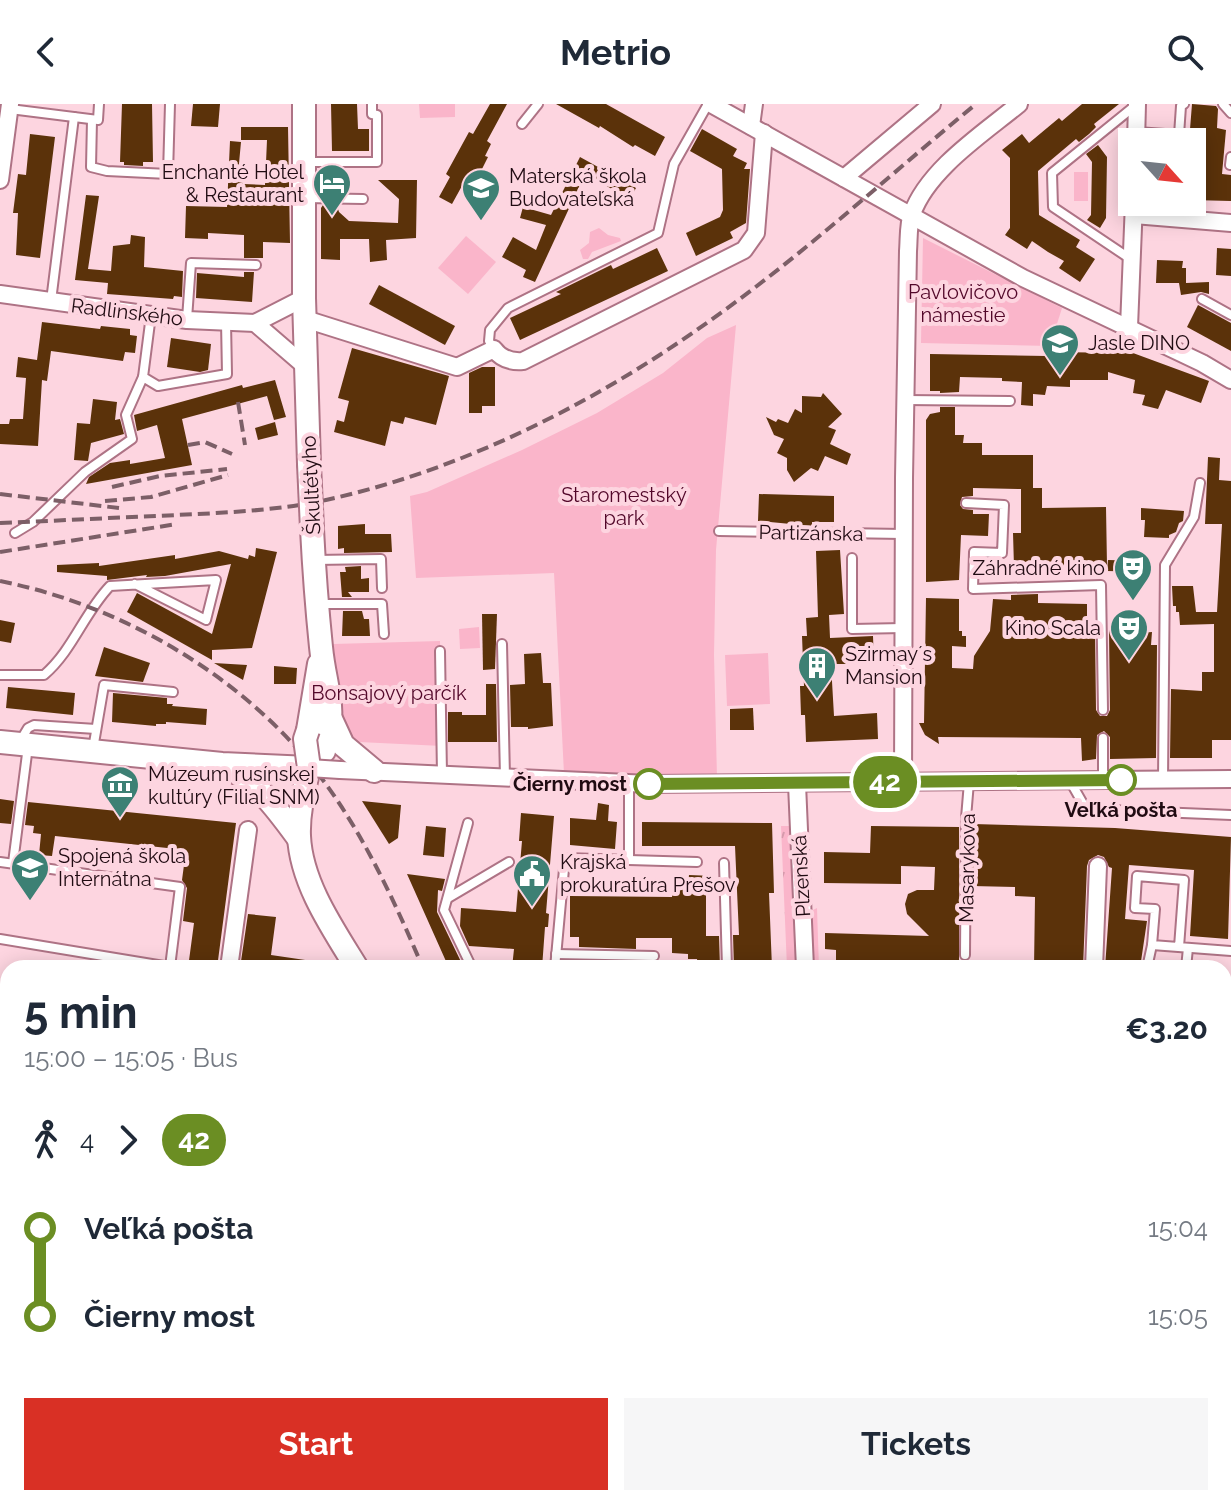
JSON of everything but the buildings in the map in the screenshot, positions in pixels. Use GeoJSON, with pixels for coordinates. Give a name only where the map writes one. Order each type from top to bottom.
{"type":"FeatureCollection","features":[{"type":"Feature","properties":{"kind":"street","name":"Škultétyho"},"geometry":{"type":"LineString","coordinates":[[304,104],[304,309],[312,529],[321,651],[332,701],[331,719],[317,759]]}},
{"type":"Feature","properties":{"kind":"street"},"geometry":{"type":"LineString","coordinates":[[710,104],[1023,278],[1129,327],[1231,380]]}},
{"type":"Feature","properties":{"kind":"street"},"geometry":{"type":"LineString","coordinates":[[304,309],[457,367],[494,349],[498,355],[512,362],[523,361],[744,250],[756,233],[757,129],[754,104]]}},
{"type":"Feature","properties":{"kind":"street"},"geometry":{"type":"LineString","coordinates":[[844,178],[932,104]]}},
{"type":"Feature","properties":{"kind":"street"},"geometry":{"type":"LineString","coordinates":[[903,782],[905,400],[908,251],[912,214],[927,188],[946,165],[1019,104]]}},
{"type":"Feature","properties":{"kind":"street"},"geometry":{"type":"LineString","coordinates":[[1136,128],[1137,104]]}},
{"type":"Feature","properties":{"kind":"street"},"geometry":{"type":"LineString","coordinates":[[0,180],[10,106]]}},
{"type":"Feature","properties":{"kind":"street"},"geometry":{"type":"LineString","coordinates":[[1129,327],[1134,216]]}},
{"type":"Feature","properties":{"kind":"street"},"geometry":{"type":"LineString","coordinates":[[1182,216],[1231,223]]}},
{"type":"Feature","properties":{"kind":"street","name":"Radlinského"},"geometry":{"type":"LineString","coordinates":[[0,294],[187,320],[226,322],[255,323],[304,309]]}},
{"type":"Feature","properties":{"kind":"street"},"geometry":{"type":"LineString","coordinates":[[255,323],[306,367]]}},
{"type":"Feature","properties":{"kind":"street","name":"Škultétyho"},"geometry":{"type":"LineString","coordinates":[[317,759],[305,739],[321,651]]}},
{"type":"Feature","properties":{"kind":"street"},"geometry":{"type":"LineString","coordinates":[[331,719],[343,745],[374,771]]}},
{"type":"Feature","properties":{"kind":"street"},"geometry":{"type":"LineString","coordinates":[[16,743],[222,764],[257,765],[317,759],[340,770],[629,783],[1231,779]]}},
{"type":"Feature","properties":{"kind":"street"},"geometry":{"type":"LineString","coordinates":[[317,759],[299,828],[308,877],[352,960]]}},
{"type":"Feature","properties":{"kind":"street"},"geometry":{"type":"LineString","coordinates":[[222,764],[243,775],[299,828]]}},
{"type":"Feature","properties":{"kind":"street","name":"Plzenská"},"geometry":{"type":"LineString","coordinates":[[797,784],[805,960]]}},
{"type":"Feature","properties":{"kind":"street"},"geometry":{"type":"LineString","coordinates":[[230,960],[248,830]]}},
{"type":"Feature","properties":{"kind":"street"},"geometry":{"type":"LineString","coordinates":[[1094,960],[1092,895],[1098,866]]}},
{"type":"Feature","properties":{"kind":"lane"},"geometry":{"type":"LineString","coordinates":[[10,106],[98,120],[99,104]]}},
{"type":"Feature","properties":{"kind":"lane"},"geometry":{"type":"LineString","coordinates":[[92,120],[91,167],[107,171],[168,174],[170,104]]}},
{"type":"Feature","properties":{"kind":"lane"},"geometry":{"type":"LineString","coordinates":[[304,162],[377,162],[377,115],[372,114],[372,104]]}},
{"type":"Feature","properties":{"kind":"lane"},"geometry":{"type":"LineString","coordinates":[[522,124],[538,104]]}},
{"type":"Feature","properties":{"kind":"lane"},"geometry":{"type":"LineString","coordinates":[[494,349],[489,341],[490,330],[508,308],[658,233],[674,164],[710,104]]}},
{"type":"Feature","properties":{"kind":"lane"},"geometry":{"type":"LineString","coordinates":[[1132,260],[1053,207],[1052,173],[1137,104]]}},
{"type":"Feature","properties":{"kind":"lane"},"geometry":{"type":"LineString","coordinates":[[1179,128],[1181,106],[1184,104]]}},
{"type":"Feature","properties":{"kind":"lane"},"geometry":{"type":"LineString","coordinates":[[1223,104],[1231,113]]}},
{"type":"Feature","properties":{"kind":"lane"},"geometry":{"type":"LineString","coordinates":[[51,302],[74,117]]}},
{"type":"Feature","properties":{"kind":"lane"},"geometry":{"type":"LineString","coordinates":[[1230,165],[1231,157]]}},
{"type":"Feature","properties":{"kind":"lane"},"geometry":{"type":"LineString","coordinates":[[304,198],[363,199]]}},
{"type":"Feature","properties":{"kind":"lane"},"geometry":{"type":"LineString","coordinates":[[187,320],[191,263],[256,265]]}},
{"type":"Feature","properties":{"kind":"lane"},"geometry":{"type":"LineString","coordinates":[[1202,299],[1231,315]]}},
{"type":"Feature","properties":{"kind":"lane"},"geometry":{"type":"LineString","coordinates":[[15,533],[33,522],[85,472],[132,439],[126,415],[143,377],[151,315]]}},
{"type":"Feature","properties":{"kind":"lane"},"geometry":{"type":"LineString","coordinates":[[143,377],[158,386],[227,374],[226,322]]}},
{"type":"Feature","properties":{"kind":"lane"},"geometry":{"type":"LineString","coordinates":[[905,400],[1010,401]]}},
{"type":"Feature","properties":{"kind":"lane"},"geometry":{"type":"LineString","coordinates":[[1163,780],[1165,565],[1194,517],[1200,483]]}},
{"type":"Feature","properties":{"kind":"lane"},"geometry":{"type":"LineString","coordinates":[[966,503],[1004,505],[1002,553],[974,552],[973,589],[1101,585],[1103,710]]}},
{"type":"Feature","properties":{"kind":"lane","name":"Partizánska"},"geometry":{"type":"LineString","coordinates":[[719,531],[903,534]]}},
{"type":"Feature","properties":{"kind":"lane"},"geometry":{"type":"LineString","coordinates":[[852,558],[852,629],[903,628]]}},
{"type":"Feature","properties":{"kind":"lane"},"geometry":{"type":"LineString","coordinates":[[314,560],[381,559],[382,588]]}},
{"type":"Feature","properties":{"kind":"lane"},"geometry":{"type":"LineString","coordinates":[[0,675],[44,675],[65,654],[99,597],[110,586],[135,584],[148,583],[216,580],[206,620],[135,584]]}},
{"type":"Feature","properties":{"kind":"lane"},"geometry":{"type":"LineString","coordinates":[[318,604],[382,604],[384,634]]}},
{"type":"Feature","properties":{"kind":"lane"},"geometry":{"type":"LineString","coordinates":[[502,644],[505,778]]}},
{"type":"Feature","properties":{"kind":"lane"},"geometry":{"type":"LineString","coordinates":[[440,651],[442,774]]}},
{"type":"Feature","properties":{"kind":"lane"},"geometry":{"type":"LineString","coordinates":[[93,752],[104,685],[173,692]]}},
{"type":"Feature","properties":{"kind":"lane"},"geometry":{"type":"LineString","coordinates":[[13,863],[16,743],[31,725],[96,729]]}},
{"type":"Feature","properties":{"kind":"lane"},"geometry":{"type":"LineString","coordinates":[[1103,738],[1103,780]]}},
{"type":"Feature","properties":{"kind":"lane"},"geometry":{"type":"LineString","coordinates":[[1070,780],[1086,809],[1231,815]]}},
{"type":"Feature","properties":{"kind":"lane","name":"Masarykova"},"geometry":{"type":"LineString","coordinates":[[965,955],[969,781]]}},
{"type":"Feature","properties":{"kind":"lane"},"geometry":{"type":"LineString","coordinates":[[629,783],[629,860]]}},
{"type":"Feature","properties":{"kind":"lane"},"geometry":{"type":"LineString","coordinates":[[468,823],[444,910],[468,960]]}},
{"type":"Feature","properties":{"kind":"lane"},"geometry":{"type":"LineString","coordinates":[[556,960],[565,858],[697,862]]}},
{"type":"Feature","properties":{"kind":"lane"},"geometry":{"type":"LineString","coordinates":[[0,862],[180,887],[171,960]]}},
{"type":"Feature","properties":{"kind":"lane"},"geometry":{"type":"LineString","coordinates":[[448,898],[509,862]]}},
{"type":"Feature","properties":{"kind":"lane"},"geometry":{"type":"LineString","coordinates":[[724,863],[727,960]]}},
{"type":"Feature","properties":{"kind":"lane"},"geometry":{"type":"LineString","coordinates":[[1149,960],[1155,909],[1135,908],[1137,876],[1184,880],[1185,960]]}},
{"type":"Feature","properties":{"kind":"lane"},"geometry":{"type":"LineString","coordinates":[[0,939],[128,960]]}},
{"type":"Feature","properties":{"kind":"lane"},"geometry":{"type":"LineString","coordinates":[[1152,945],[1231,951]]}},
{"type":"Feature","properties":{"kind":"lane"},"geometry":{"type":"LineString","coordinates":[[556,954],[654,956]]}},
{"type":"Feature","properties":{"kind":"green space"},"geometry":{"type":"Polygon","coordinates":[[[419,104],[455,104],[455,117],[420,118],[419,104]]]}},
{"type":"Feature","properties":{"kind":"green space"},"geometry":{"type":"Polygon","coordinates":[[[1074,172],[1088,172],[1088,201],[1074,201],[1074,172]]]}},
{"type":"Feature","properties":{"kind":"green space"},"geometry":{"type":"Polygon","coordinates":[[[599,228],[621,241],[592,252],[588,259],[583,259],[580,250],[589,243],[590,232],[599,228]]]}},
{"type":"Feature","properties":{"kind":"green space"},"geometry":{"type":"Polygon","coordinates":[[[466,236],[496,262],[468,294],[438,268],[466,236]]]}},
{"type":"Feature","properties":{"kind":"green space","name":"Pavlovičovo námestie"},"geometry":{"type":"Polygon","coordinates":[[[923,238],[1062,308],[1050,346],[921,343],[923,238]]]}},
{"type":"Feature","properties":{"kind":"green space","name":"Staromestský park"},"geometry":{"type":"Polygon","coordinates":[[[736,325],[716,550],[714,655],[717,778],[564,774],[554,573],[416,578],[410,496],[427,492],[522,450],[597,413],[663,373],[707,338],[736,325]]]}},
{"type":"Feature","properties":{"kind":"green space"},"geometry":{"type":"Polygon","coordinates":[[[479,627],[480,648],[460,649],[459,629],[479,627]]]}},
{"type":"Feature","properties":{"kind":"green space","name":"Bonsajový parčík"},"geometry":{"type":"Polygon","coordinates":[[[440,641],[442,746],[359,742],[347,736],[336,708],[333,644],[440,641]]]}},
{"type":"Feature","properties":{"kind":"green space"},"geometry":{"type":"Polygon","coordinates":[[[768,653],[770,704],[727,706],[725,655],[768,653]]]}},
{"type":"Feature","properties":{"kind":"green space"},"geometry":{"type":"Polygon","coordinates":[[[781,826],[790,826],[796,960],[787,960],[781,826]]]}},
{"type":"Feature","properties":{"kind":"green space"},"geometry":{"type":"Polygon","coordinates":[[[817,908],[819,960],[813,960],[811,911],[817,908]]]}},
{"type":"Feature","properties":{"kind":"railway"},"geometry":{"type":"LineString","coordinates":[[0,523],[221,513],[305,504],[377,487],[477,452],[573,406],[665,352],[743,297],[811,243],[976,104]]}},
{"type":"Feature","properties":{"kind":"railway"},"geometry":{"type":"LineString","coordinates":[[238,402],[245,445]]}},
{"type":"Feature","properties":{"kind":"railway"},"geometry":{"type":"LineString","coordinates":[[188,445],[205,442],[232,454]]}},
{"type":"Feature","properties":{"kind":"railway"},"geometry":{"type":"LineString","coordinates":[[112,487],[160,476],[227,469]]}},
{"type":"Feature","properties":{"kind":"railway"},"geometry":{"type":"LineString","coordinates":[[105,501],[151,497],[228,475]]}},
{"type":"Feature","properties":{"kind":"railway"},"geometry":{"type":"LineString","coordinates":[[0,494],[119,508]]}},
{"type":"Feature","properties":{"kind":"railway"},"geometry":{"type":"LineString","coordinates":[[0,552],[177,524]]}},
{"type":"Feature","properties":{"kind":"railway"},"geometry":{"type":"LineString","coordinates":[[0,581],[45,592],[133,626],[214,675],[251,704],[286,736],[333,794],[389,891],[419,960]]}},
{"type":"Feature","properties":{"kind":"bus line","name":"42"},"geometry":{"type":"LineString","coordinates":[[649,784],[1121,780]]}},
{"type":"Feature","properties":{"kind":"place","name":"Enchanté Hotel & Restaurant"},"geometry":{"type":"Point","coordinates":[332,217]}},
{"type":"Feature","properties":{"kind":"place","name":"Materská škola Budovateľská"},"geometry":{"type":"Point","coordinates":[481,222]}},
{"type":"Feature","properties":{"kind":"place","name":"Jasle DINO"},"geometry":{"type":"Point","coordinates":[1060,377]}},
{"type":"Feature","properties":{"kind":"place","name":"Záhradné kino"},"geometry":{"type":"Point","coordinates":[1133,602]}},
{"type":"Feature","properties":{"kind":"place","name":"Kino Scala"},"geometry":{"type":"Point","coordinates":[1129,662]}},
{"type":"Feature","properties":{"kind":"place","name":"Szirmay´s Mansion"},"geometry":{"type":"Point","coordinates":[817,700]}},
{"type":"Feature","properties":{"kind":"place","name":"Veľká pošta"},"geometry":{"type":"Point","coordinates":[1121,780]}},
{"type":"Feature","properties":{"kind":"place","name":"Čierny most"},"geometry":{"type":"Point","coordinates":[649,784]}},
{"type":"Feature","properties":{"kind":"place","name":"Múzeum rusínskej kultúry (Filial SNM)"},"geometry":{"type":"Point","coordinates":[120,819]}},
{"type":"Feature","properties":{"kind":"place","name":"Spojená škola Internátna"},"geometry":{"type":"Point","coordinates":[30,902]}},
{"type":"Feature","properties":{"kind":"place","name":"Krajská prokuratúra Prešov"},"geometry":{"type":"Point","coordinates":[532,908]}}]}
